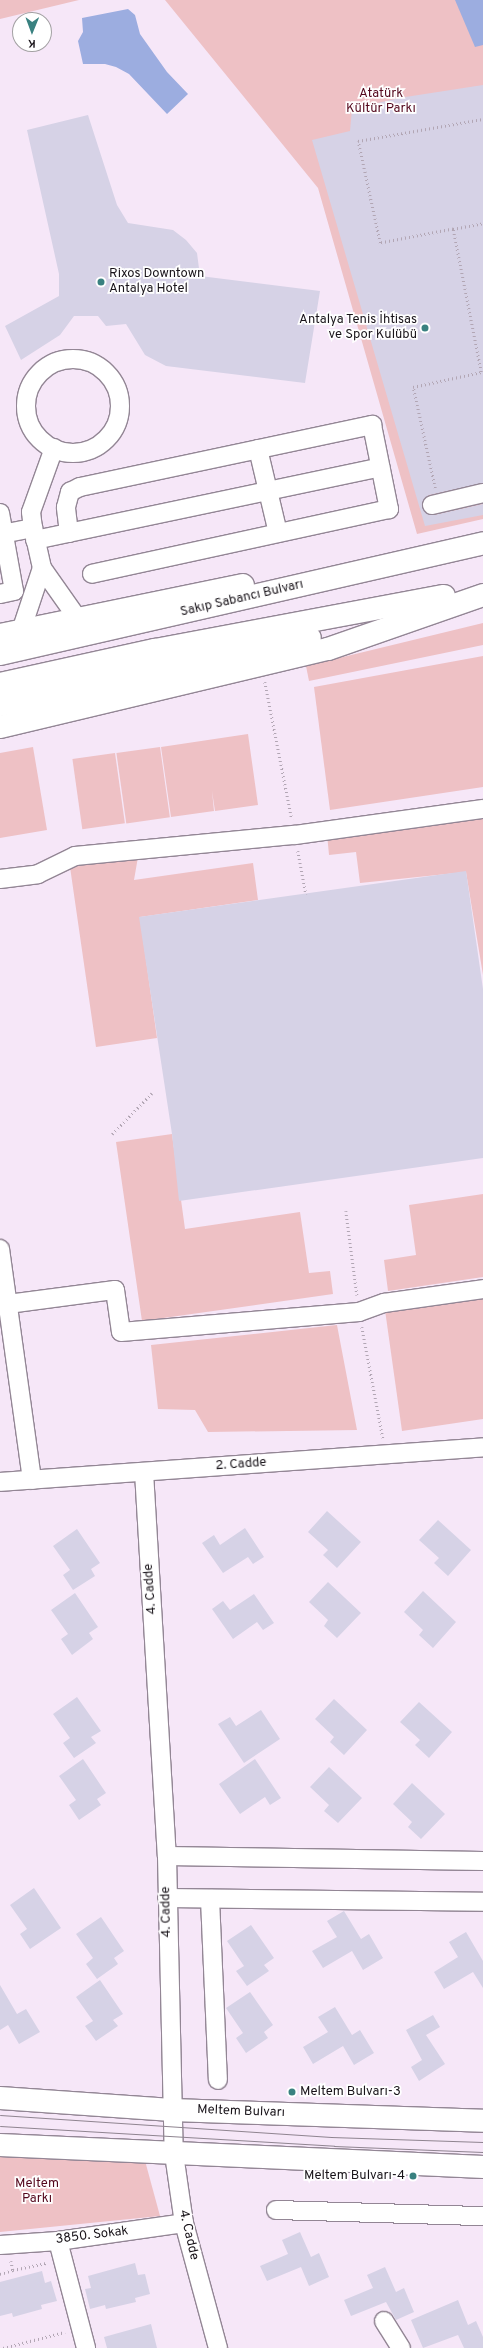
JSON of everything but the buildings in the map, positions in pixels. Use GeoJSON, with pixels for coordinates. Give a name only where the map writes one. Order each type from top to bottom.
{"type":"FeatureCollection","features":[{"type":"Feature","properties":{"kind":"main road"},"geometry":{"type":"LineString","coordinates":[[0,635],[224,588],[480,544]]}},
{"type":"Feature","properties":{"kind":"main road","name":"Sakıp Sabancı Bulvarı"},"geometry":{"type":"LineString","coordinates":[[0,654],[480,544]]}},
{"type":"Feature","properties":{"kind":"main road"},"geometry":{"type":"LineString","coordinates":[[0,684],[155,650],[483,588]]}},
{"type":"Feature","properties":{"kind":"main road"},"geometry":{"type":"LineString","coordinates":[[0,705],[309,638],[483,595]]}},
{"type":"Feature","properties":{"kind":"main road"},"geometry":{"type":"LineString","coordinates":[[0,727],[328,648],[462,601]]}},
{"type":"Feature","properties":{"kind":"main road","name":"Meltem Bulvarı"},"geometry":{"type":"LineString","coordinates":[[0,2098],[172,2110],[483,2121]]}},
{"type":"Feature","properties":{"kind":"main road"},"geometry":{"type":"LineString","coordinates":[[0,2145],[483,2167]]}},
{"type":"Feature","properties":{"kind":"street"},"geometry":{"type":"LineString","coordinates":[[74,358],[92,363],[108,373],[117,389],[120,407],[116,425],[105,440],[90,450],[72,453],[54,448],[38,438],[29,422],[26,404],[30,386],[41,371],[56,361],[74,358]]}},
{"type":"Feature","properties":{"kind":"street"},"geometry":{"type":"LineString","coordinates":[[69,533],[66,507],[70,492],[80,487],[372,425],[389,509],[92,574]]}},
{"type":"Feature","properties":{"kind":"street"},"geometry":{"type":"LineString","coordinates":[[54,448],[31,512],[34,534],[42,568],[78,619]]}},
{"type":"Feature","properties":{"kind":"street"},"geometry":{"type":"LineString","coordinates":[[258,449],[278,533]]}},
{"type":"Feature","properties":{"kind":"street"},"geometry":{"type":"LineString","coordinates":[[2,534],[69,533],[380,468]]}},
{"type":"Feature","properties":{"kind":"street"},"geometry":{"type":"LineString","coordinates":[[432,505],[483,493]]}},
{"type":"Feature","properties":{"kind":"street"},"geometry":{"type":"LineString","coordinates":[[0,513],[3,554],[14,591],[0,594]]}},
{"type":"Feature","properties":{"kind":"street"},"geometry":{"type":"LineString","coordinates":[[21,631],[42,568]]}},
{"type":"Feature","properties":{"kind":"street"},"geometry":{"type":"LineString","coordinates":[[0,879],[38,874],[75,856],[294,835],[483,809]]}},
{"type":"Feature","properties":{"kind":"street"},"geometry":{"type":"LineString","coordinates":[[0,1249],[32,1480]]}},
{"type":"Feature","properties":{"kind":"street"},"geometry":{"type":"LineString","coordinates":[[8,1304],[115,1290],[121,1332],[359,1312],[384,1303],[483,1289]]}},
{"type":"Feature","properties":{"kind":"street","name":"2. Cadde"},"geometry":{"type":"LineString","coordinates":[[0,1482],[483,1447]]}},
{"type":"Feature","properties":{"kind":"street","name":"4. Cadde"},"geometry":{"type":"LineString","coordinates":[[144,1472],[167,1856],[174,2154],[184,2224],[218,2348]]}},
{"type":"Feature","properties":{"kind":"street"},"geometry":{"type":"LineString","coordinates":[[167,1856],[483,1861]]}},
{"type":"Feature","properties":{"kind":"street"},"geometry":{"type":"LineString","coordinates":[[167,1898],[483,1902]]}},
{"type":"Feature","properties":{"kind":"street"},"geometry":{"type":"LineString","coordinates":[[210,1899],[218,2080]]}},
{"type":"Feature","properties":{"kind":"street"},"geometry":{"type":"LineString","coordinates":[[276,2210],[483,2216]]}},
{"type":"Feature","properties":{"kind":"street","name":"3850. Sokak"},"geometry":{"type":"LineString","coordinates":[[3,2245],[58,2241],[184,2224]]}},
{"type":"Feature","properties":{"kind":"street"},"geometry":{"type":"LineString","coordinates":[[58,2241],[86,2348]]}},
{"type":"Feature","properties":{"kind":"street"},"geometry":{"type":"LineString","coordinates":[[384,2321],[401,2348]]}},
{"type":"Feature","properties":{"kind":"path"},"geometry":{"type":"LineString","coordinates":[[483,118],[358,141],[380,243],[483,223]]}},
{"type":"Feature","properties":{"kind":"path"},"geometry":{"type":"LineString","coordinates":[[434,482],[413,387],[482,372],[453,229]]}},
{"type":"Feature","properties":{"kind":"path"},"geometry":{"type":"LineString","coordinates":[[262,664],[306,894]]}},
{"type":"Feature","properties":{"kind":"path"},"geometry":{"type":"LineString","coordinates":[[112,1134],[152,1093]]}},
{"type":"Feature","properties":{"kind":"path"},"geometry":{"type":"LineString","coordinates":[[346,1211],[359,1312],[386,1454]]}},
{"type":"Feature","properties":{"kind":"path"},"geometry":{"type":"LineString","coordinates":[[3,2245],[13,2270]]}},
{"type":"Feature","properties":{"kind":"path"},"geometry":{"type":"LineString","coordinates":[[0,2274],[63,2259]]}},
{"type":"Feature","properties":{"kind":"path"},"geometry":{"type":"LineString","coordinates":[[3,2348],[81,2328]]}},
{"type":"Feature","properties":{"kind":"green space"},"geometry":{"type":"Polygon","coordinates":[[[0,0],[79,0],[29,12],[12,12],[12,16],[0,19],[0,0]]]}},
{"type":"Feature","properties":{"kind":"green space","name":"Atatürk Kültür Parkı"},"geometry":{"type":"Polygon","coordinates":[[[165,0],[483,0],[483,519],[417,534],[318,188],[165,0]]]}},
{"type":"Feature","properties":{"kind":"green space"},"geometry":{"type":"Polygon","coordinates":[[[483,623],[483,645],[309,681],[306,666],[483,623]]]}},
{"type":"Feature","properties":{"kind":"green space"},"geometry":{"type":"Polygon","coordinates":[[[483,656],[483,787],[330,810],[314,687],[483,656]]]}},
{"type":"Feature","properties":{"kind":"green space"},"geometry":{"type":"Polygon","coordinates":[[[248,734],[258,805],[215,811],[212,791],[214,811],[171,817],[161,747],[248,734]]]}},
{"type":"Feature","properties":{"kind":"green space"},"geometry":{"type":"Polygon","coordinates":[[[33,747],[47,830],[0,838],[0,753],[33,747]]]}},
{"type":"Feature","properties":{"kind":"green space"},"geometry":{"type":"Polygon","coordinates":[[[160,747],[170,817],[126,823],[116,753],[160,747]]]}},
{"type":"Feature","properties":{"kind":"green space"},"geometry":{"type":"Polygon","coordinates":[[[115,753],[125,823],[82,829],[72,759],[115,753]]]}},
{"type":"Feature","properties":{"kind":"green space"},"geometry":{"type":"Polygon","coordinates":[[[483,813],[483,975],[466,872],[360,883],[356,852],[329,855],[327,834],[483,813]]]}},
{"type":"Feature","properties":{"kind":"green space"},"geometry":{"type":"Polygon","coordinates":[[[138,857],[134,880],[253,863],[258,900],[140,917],[157,1038],[96,1047],[70,867],[138,857]]]}},
{"type":"Feature","properties":{"kind":"green space"},"geometry":{"type":"Polygon","coordinates":[[[172,1134],[185,1229],[300,1212],[309,1273],[330,1271],[333,1294],[142,1321],[116,1142],[172,1134]]]}},
{"type":"Feature","properties":{"kind":"green space"},"geometry":{"type":"Polygon","coordinates":[[[483,1194],[483,1277],[388,1291],[384,1260],[416,1255],[409,1205],[483,1194]]]}},
{"type":"Feature","properties":{"kind":"green space"},"geometry":{"type":"Polygon","coordinates":[[[483,1289],[483,1419],[402,1431],[384,1303],[483,1289]]]}},
{"type":"Feature","properties":{"kind":"green space"},"geometry":{"type":"Polygon","coordinates":[[[337,1325],[357,1430],[208,1432],[195,1410],[158,1409],[151,1345],[337,1325]]]}},
{"type":"Feature","properties":{"kind":"green space","name":"Meltem Parkı"},"geometry":{"type":"Polygon","coordinates":[[[0,2157],[144,2157],[160,2216],[0,2232],[0,2157]]]}},
{"type":"Feature","properties":{"kind":"water"},"geometry":{"type":"Polygon","coordinates":[[[455,0],[483,0],[483,45],[475,47],[455,0]]]}},
{"type":"Feature","properties":{"kind":"water"},"geometry":{"type":"Polygon","coordinates":[[[128,9],[135,15],[140,34],[167,72],[188,94],[167,114],[129,74],[116,67],[105,64],[83,64],[78,41],[83,32],[82,18],[128,9]]]}},
{"type":"Feature","properties":{"kind":"tram line"},"geometry":{"type":"LineString","coordinates":[[0,2115],[331,2137],[483,2142]]}},
{"type":"Feature","properties":{"kind":"tram line"},"geometry":{"type":"LineString","coordinates":[[0,2126],[334,2146],[483,2152]]}},
{"type":"Feature","properties":{"kind":"place","name":"Rixos Downtown Antalya Hotel"},"geometry":{"type":"Point","coordinates":[101,282]}},
{"type":"Feature","properties":{"kind":"place","name":"Antalya Tenis İhtisas ve Spor Kulübü"},"geometry":{"type":"Point","coordinates":[425,328]}},
{"type":"Feature","properties":{"kind":"place","name":"Meltem Bulvarı-3"},"geometry":{"type":"Point","coordinates":[292,2092]}},
{"type":"Feature","properties":{"kind":"place","name":"Meltem Bulvarı-4"},"geometry":{"type":"Point","coordinates":[413,2176]}}]}
